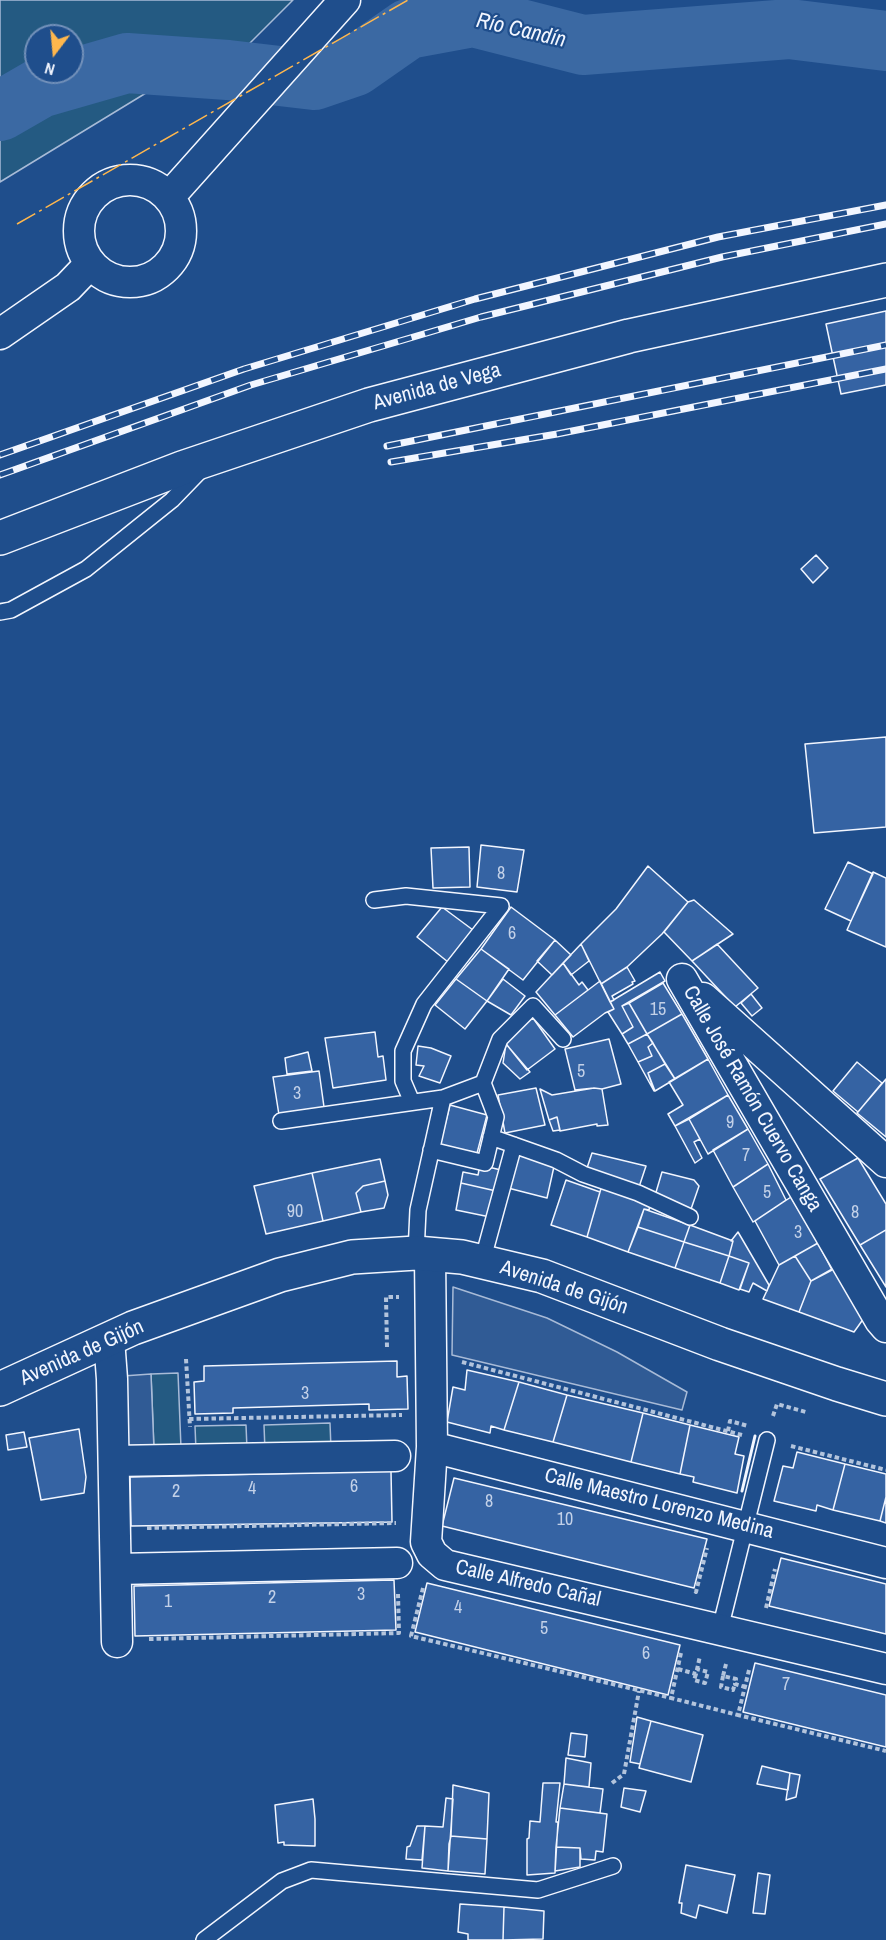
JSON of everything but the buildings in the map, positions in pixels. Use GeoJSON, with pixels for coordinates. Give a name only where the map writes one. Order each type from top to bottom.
{"type":"FeatureCollection","features":[{"type":"Feature","properties":{"kind":"street"},"geometry":{"type":"LineString","coordinates":[[169,197],[226,136],[339,6]]}},
{"type":"Feature","properties":{"kind":"street"},"geometry":{"type":"LineString","coordinates":[[120,180],[138,180],[155,186],[169,197],[177,211],[181,227],[180,243],[174,258],[163,270],[150,278],[134,282],[118,281],[102,274],[90,264],[81,249],[78,231],[81,214],[90,198],[103,186],[120,180]]}},
{"type":"Feature","properties":{"kind":"street"},"geometry":{"type":"LineString","coordinates":[[0,334],[68,287],[90,264]]}},
{"type":"Feature","properties":{"kind":"street","name":"Avenida de Vega"},"geometry":{"type":"LineString","coordinates":[[0,538],[212,459],[369,405],[629,336],[886,280]]}},
{"type":"Feature","properties":{"kind":"street","name":"Calle José Ramón Cuervo Canga"},"geometry":{"type":"LineString","coordinates":[[886,1162],[682,980],[886,1327]]}},
{"type":"Feature","properties":{"kind":"street","name":"Avenida de Gijón"},"geometry":{"type":"LineString","coordinates":[[0,1389],[133,1328],[280,1275],[352,1257],[423,1254],[462,1257],[542,1276],[731,1347],[886,1399]]}},
{"type":"Feature","properties":{"kind":"street","name":"Calle Alfredo Cañal"},"geometry":{"type":"LineString","coordinates":[[423,1254],[432,1447],[426,1542],[438,1559],[886,1670]]}},
{"type":"Feature","properties":{"kind":"street"},"geometry":{"type":"LineString","coordinates":[[108,1339],[112,1379],[117,1569],[130,1641]]}},
{"type":"Feature","properties":{"kind":"street","name":"Calle Maestro Lorenzo Medina"},"geometry":{"type":"LineString","coordinates":[[432,1447],[886,1563]]}},
{"type":"Feature","properties":{"kind":"street"},"geometry":{"type":"LineString","coordinates":[[114,1461],[395,1456]]}},
{"type":"Feature","properties":{"kind":"street"},"geometry":{"type":"LineString","coordinates":[[117,1569],[397,1563]]}},
{"type":"Feature","properties":{"kind":"lane"},"geometry":{"type":"LineString","coordinates":[[0,612],[11,610],[86,569],[172,500],[212,459]]}},
{"type":"Feature","properties":{"kind":"lane"},"geometry":{"type":"LineString","coordinates":[[374,900],[406,896],[501,906],[424,1004],[404,1051],[403,1081],[412,1102]]}},
{"type":"Feature","properties":{"kind":"lane"},"geometry":{"type":"LineString","coordinates":[[431,1150],[484,1163],[496,1117],[483,1083],[500,1039],[533,1006],[563,1039]]}},
{"type":"Feature","properties":{"kind":"lane"},"geometry":{"type":"LineString","coordinates":[[281,1121],[443,1098],[483,1083]]}},
{"type":"Feature","properties":{"kind":"lane"},"geometry":{"type":"LineString","coordinates":[[423,1254],[418,1210],[443,1098]]}},
{"type":"Feature","properties":{"kind":"lane"},"geometry":{"type":"LineString","coordinates":[[491,1137],[556,1160],[593,1178],[638,1193],[690,1217]]}},
{"type":"Feature","properties":{"kind":"lane"},"geometry":{"type":"LineString","coordinates":[[482,1262],[514,1145]]}},
{"type":"Feature","properties":{"kind":"lane"},"geometry":{"type":"LineString","coordinates":[[720,1629],[767,1440]]}},
{"type":"Feature","properties":{"kind":"lane"},"geometry":{"type":"LineString","coordinates":[[204,1940],[282,1881],[311,1870],[538,1890],[613,1866]]}},
{"type":"Feature","properties":{"kind":"path"},"geometry":{"type":"LineString","coordinates":[[387,1347],[386,1297],[406,1297]]}},
{"type":"Feature","properties":{"kind":"path"},"geometry":{"type":"LineString","coordinates":[[186,1359],[191,1460]]}},
{"type":"Feature","properties":{"kind":"path"},"geometry":{"type":"LineString","coordinates":[[457,1361],[751,1437]]}},
{"type":"Feature","properties":{"kind":"path"},"geometry":{"type":"LineString","coordinates":[[189,1419],[411,1415]]}},
{"type":"Feature","properties":{"kind":"path"},"geometry":{"type":"LineString","coordinates":[[728,1431],[730,1421]]}},
{"type":"Feature","properties":{"kind":"path"},"geometry":{"type":"LineString","coordinates":[[767,1440],[886,1470]]}},
{"type":"Feature","properties":{"kind":"path"},"geometry":{"type":"LineString","coordinates":[[116,1529],[396,1524],[396,1512]]}},
{"type":"Feature","properties":{"kind":"path"},"geometry":{"type":"LineString","coordinates":[[685,1589],[696,1592],[715,1519]]}},
{"type":"Feature","properties":{"kind":"path"},"geometry":{"type":"LineString","coordinates":[[777,1611],[766,1609],[783,1536]]}},
{"type":"Feature","properties":{"kind":"path"},"geometry":{"type":"LineString","coordinates":[[438,1559],[411,1636],[886,1750]]}},
{"type":"Feature","properties":{"kind":"path"},"geometry":{"type":"LineString","coordinates":[[130,1641],[399,1634],[397,1563]]}},
{"type":"Feature","properties":{"kind":"path"},"geometry":{"type":"LineString","coordinates":[[671,1698],[688,1622]]}},
{"type":"Feature","properties":{"kind":"path"},"geometry":{"type":"LineString","coordinates":[[738,1714],[757,1638]]}},
{"type":"Feature","properties":{"kind":"path"},"geometry":{"type":"LineString","coordinates":[[723,1676],[721,1687],[733,1690],[735,1684]]}},
{"type":"Feature","properties":{"kind":"path"},"geometry":{"type":"LineString","coordinates":[[612,1783],[624,1774],[639,1691]]}},
{"type":"Feature","properties":{"kind":"shaded area"},"geometry":{"type":"Polygon","coordinates":[[[0,0],[293,0],[244,49],[146,93],[0,182],[0,0]]]}},
{"type":"Feature","properties":{"kind":"shaded area"},"geometry":{"type":"Polygon","coordinates":[[[453,1287],[547,1318],[617,1352],[687,1392],[682,1410],[452,1355],[453,1287]]]}},
{"type":"Feature","properties":{"kind":"shaded area"},"geometry":{"type":"Polygon","coordinates":[[[178,1373],[181,1448],[154,1450],[151,1374],[178,1373]]]}},
{"type":"Feature","properties":{"kind":"shaded area"},"geometry":{"type":"Polygon","coordinates":[[[151,1374],[154,1450],[127,1450],[123,1376],[151,1374]]]}},
{"type":"Feature","properties":{"kind":"shaded area"},"geometry":{"type":"Polygon","coordinates":[[[330,1423],[331,1449],[265,1451],[264,1425],[330,1423]]]}},
{"type":"Feature","properties":{"kind":"shaded area"},"geometry":{"type":"Polygon","coordinates":[[[246,1425],[247,1449],[196,1451],[195,1426],[246,1425]]]}},
{"type":"Feature","properties":{"kind":"waterway","name":"Río Candín"},"geometry":{"type":"LineString","coordinates":[[0,111],[40,88],[127,63],[228,70],[314,80],[355,66],[408,29],[473,17],[583,45],[789,29],[886,41]]}},
{"type":"Feature","properties":{"kind":"railway"},"geometry":{"type":"LineString","coordinates":[[0,455],[244,369],[475,299],[718,237],[886,205]]}},
{"type":"Feature","properties":{"kind":"railway"},"geometry":{"type":"LineString","coordinates":[[0,475],[251,385],[481,317],[722,257],[886,224]]}},
{"type":"Feature","properties":{"kind":"railway"},"geometry":{"type":"LineString","coordinates":[[387,446],[886,345]]}},
{"type":"Feature","properties":{"kind":"railway"},"geometry":{"type":"LineString","coordinates":[[391,462],[557,434],[886,369]]}},
{"type":"Feature","properties":{"kind":"wall"},"geometry":{"type":"LineString","coordinates":[[742,1491],[755,1436]]}},
{"type":"Feature","properties":{"kind":"power"},"geometry":{"type":"LineString","coordinates":[[17,224],[408,0]]}}]}
